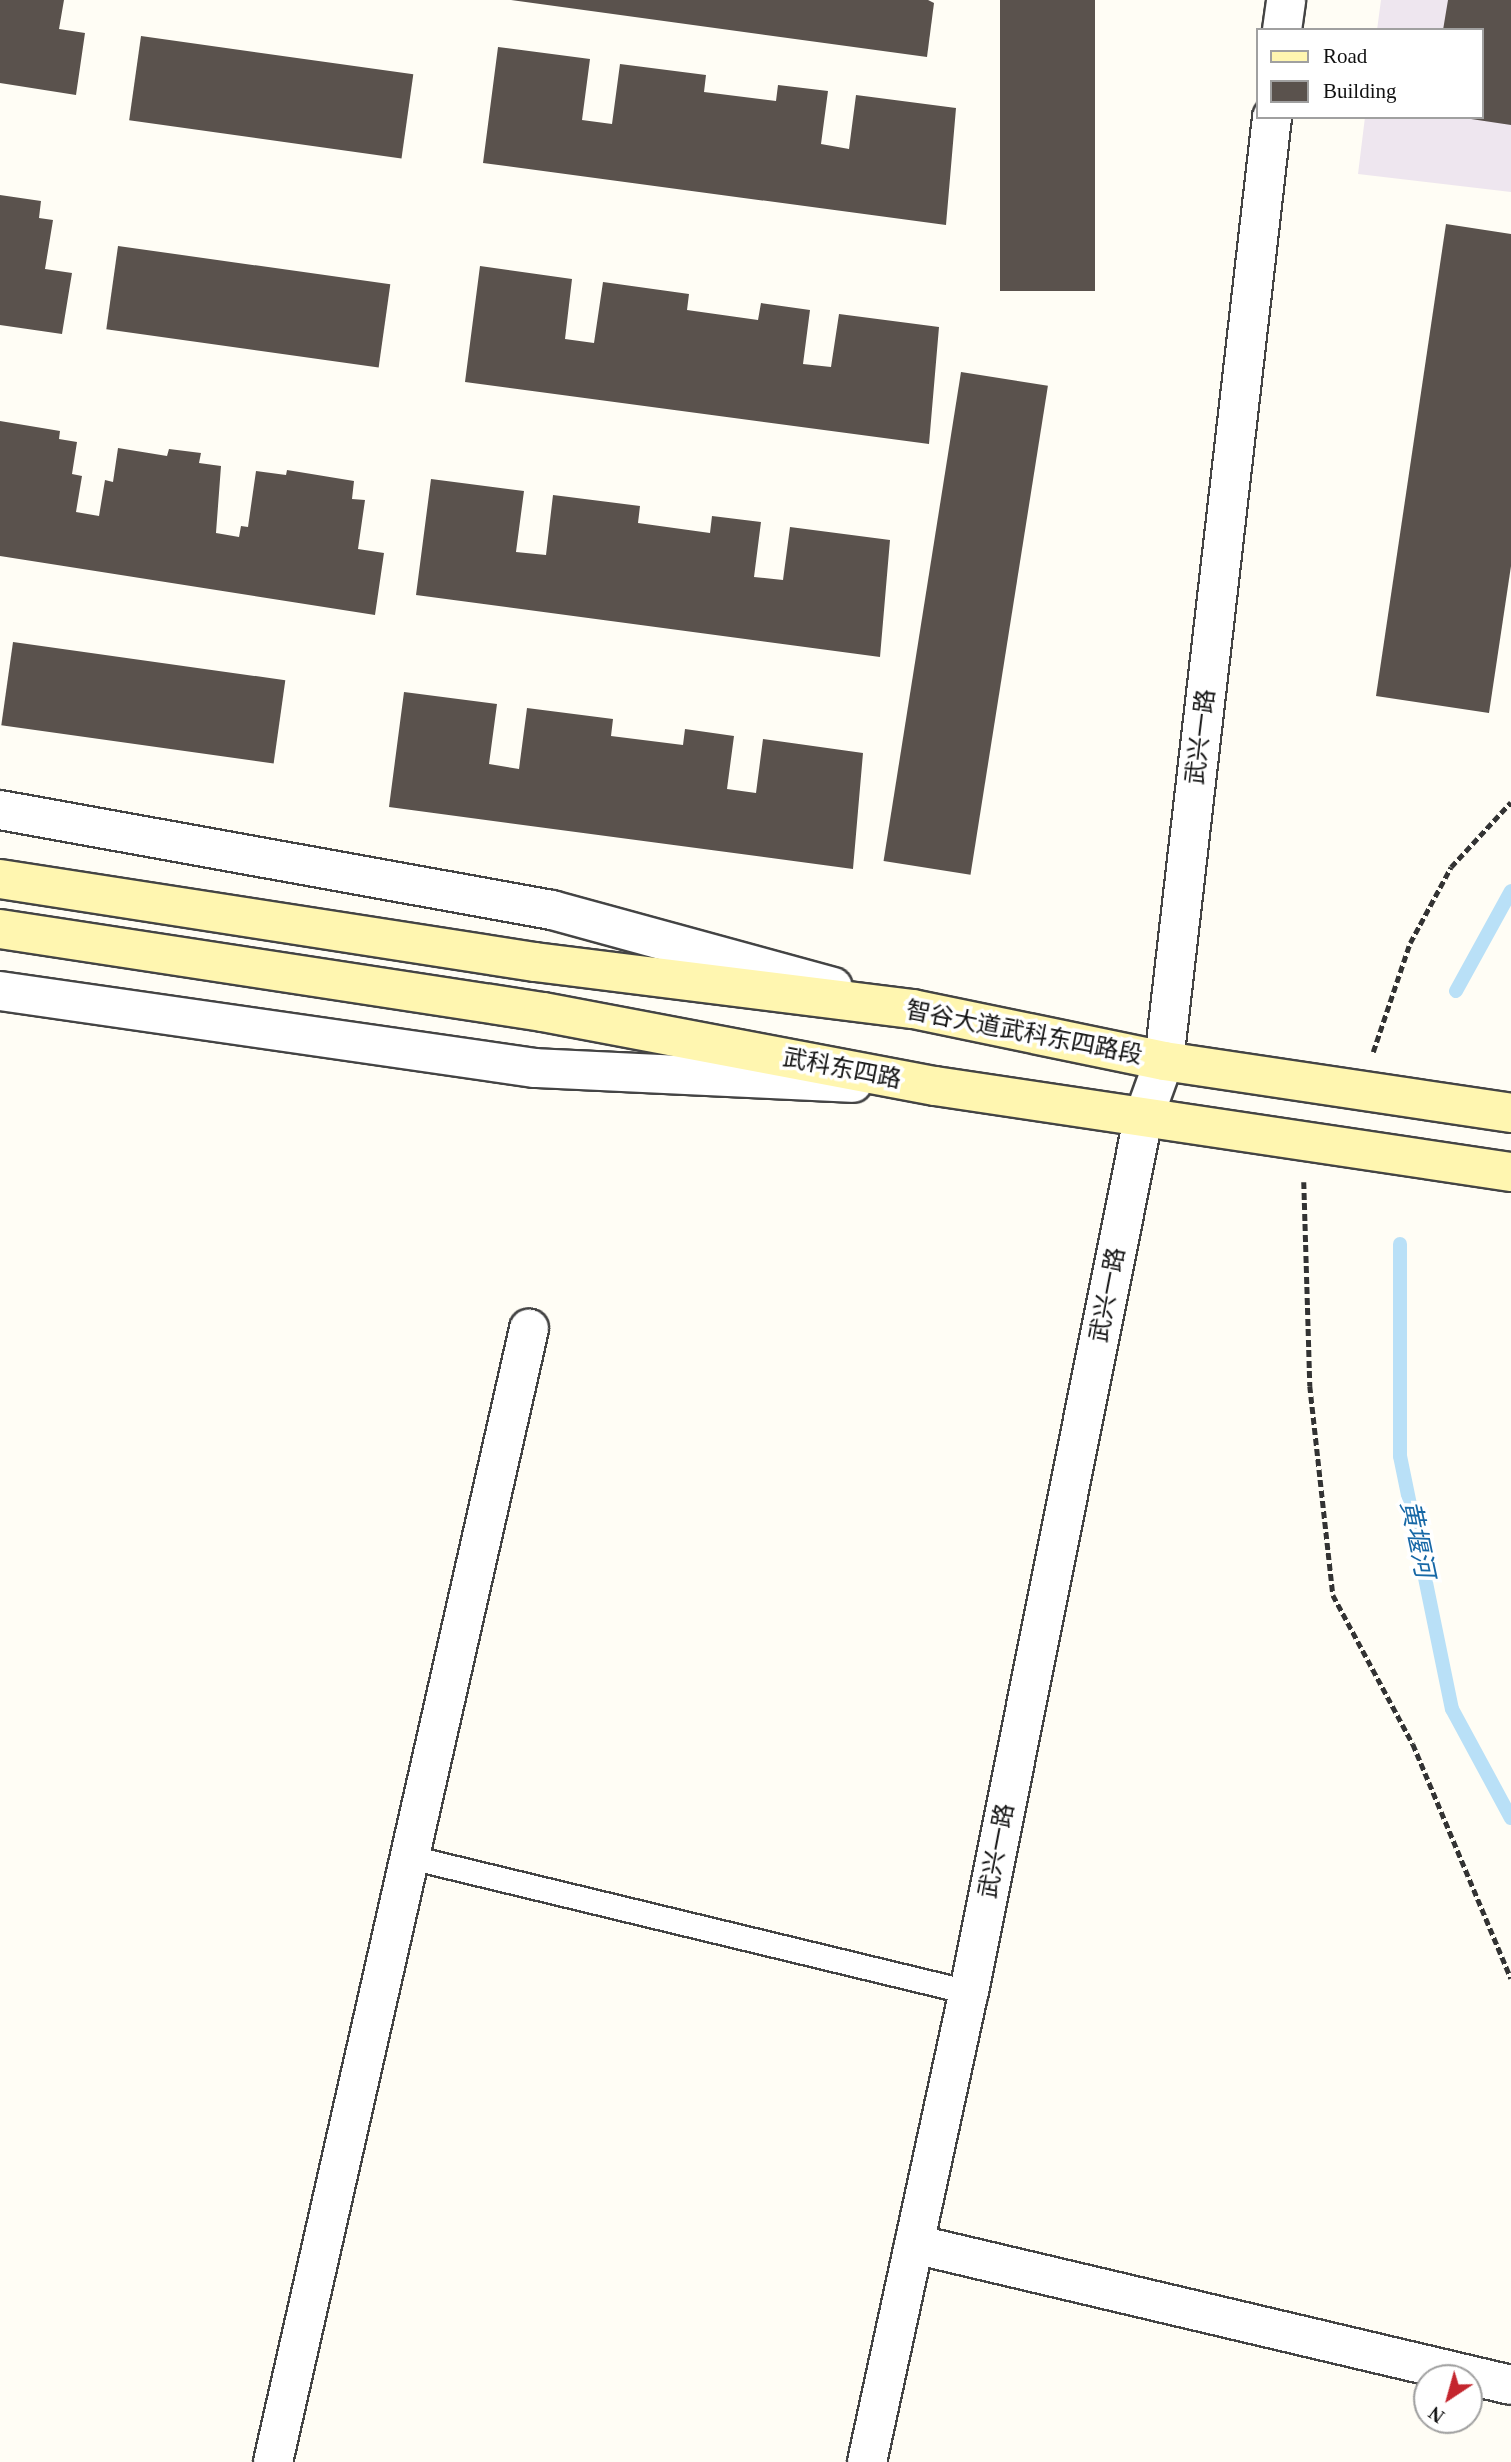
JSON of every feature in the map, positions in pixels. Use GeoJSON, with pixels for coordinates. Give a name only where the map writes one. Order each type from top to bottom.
{"type":"FeatureCollection","features":[{"type":"Feature","properties":{"kind":"main road","name":"智谷大道武科东四路段"},"geometry":{"type":"LineString","coordinates":[[0,879],[536,962],[913,1009],[1164,1061],[1511,1113]]}},
{"type":"Feature","properties":{"kind":"main road","name":"武科东四路"},"geometry":{"type":"LineString","coordinates":[[0,929],[542,1012],[935,1087],[1143,1119]]}},
{"type":"Feature","properties":{"kind":"main road"},"geometry":{"type":"LineString","coordinates":[[1143,1119],[1511,1172]]}},
{"type":"Feature","properties":{"kind":"street"},"geometry":{"type":"LineString","coordinates":[[1282,28],[1286,0]]}},
{"type":"Feature","properties":{"kind":"street","name":"武兴一路"},"geometry":{"type":"LineString","coordinates":[[867,2462],[969,1992],[1143,1119],[1164,1061],[1272,119]]}},
{"type":"Feature","properties":{"kind":"street"},"geometry":{"type":"LineString","coordinates":[[0,810],[552,910],[913,1009]]}},
{"type":"Feature","properties":{"kind":"street"},"geometry":{"type":"LineString","coordinates":[[0,991],[535,1068],[935,1087]]}},
{"type":"Feature","properties":{"kind":"street"},"geometry":{"type":"LineString","coordinates":[[274,2462],[529,1329]]}},
{"type":"Feature","properties":{"kind":"street"},"geometry":{"type":"LineString","coordinates":[[914,2244],[1511,2385]]}},
{"type":"Feature","properties":{"kind":"lane"},"geometry":{"type":"LineString","coordinates":[[410,1857],[969,1992]]}},
{"type":"Feature","properties":{"kind":"path"},"geometry":{"type":"LineString","coordinates":[[1360,1090],[1410,943],[1451,867],[1511,802]]}},
{"type":"Feature","properties":{"kind":"path"},"geometry":{"type":"LineString","coordinates":[[1303,1142],[1310,1386],[1333,1595],[1413,1744],[1511,1978]]}},
{"type":"Feature","properties":{"kind":"shaded area"},"geometry":{"type":"Polygon","coordinates":[[[1381,0],[1511,0],[1511,192],[1358,174],[1365,119],[1483,119],[1483,28],[1377,28],[1381,0]]]}},
{"type":"Feature","properties":{"kind":"building"},"geometry":{"type":"Polygon","coordinates":[[[0,0],[64,0],[59,29],[85,33],[76,95],[0,83],[0,0]]]}},
{"type":"Feature","properties":{"kind":"building"},"geometry":{"type":"Polygon","coordinates":[[[511,0],[928,0],[934,3],[927,57],[511,0]]]}},
{"type":"Feature","properties":{"kind":"building"},"geometry":{"type":"Polygon","coordinates":[[[1000,0],[1095,0],[1095,291],[1000,291],[1000,0]]]}},
{"type":"Feature","properties":{"kind":"building"},"geometry":{"type":"Polygon","coordinates":[[[1448,0],[1511,0],[1511,125],[1471,119],[1483,119],[1483,28],[1443,28],[1448,0]]]}},
{"type":"Feature","properties":{"kind":"building"},"geometry":{"type":"Polygon","coordinates":[[[141,36],[413,74],[401,158],[129,120],[141,36]]]}},
{"type":"Feature","properties":{"kind":"building"},"geometry":{"type":"Polygon","coordinates":[[[498,47],[590,59],[582,120],[612,124],[620,64],[706,75],[704,92],[776,101],[778,85],[828,91],[821,144],[849,149],[856,95],[956,108],[946,225],[483,163],[498,47]]]}},
{"type":"Feature","properties":{"kind":"building"},"geometry":{"type":"Polygon","coordinates":[[[0,195],[41,201],[39,218],[53,220],[45,269],[72,273],[62,334],[0,325],[0,195]]]}},
{"type":"Feature","properties":{"kind":"building"},"geometry":{"type":"Polygon","coordinates":[[[1446,224],[1511,234],[1511,566],[1489,713],[1376,696],[1446,224]]]}},
{"type":"Feature","properties":{"kind":"building"},"geometry":{"type":"Polygon","coordinates":[[[118,246],[390,284],[379,367],[106,329],[118,246]]]}},
{"type":"Feature","properties":{"kind":"building"},"geometry":{"type":"Polygon","coordinates":[[[480,266],[572,279],[565,339],[594,343],[603,282],[689,294],[687,310],[758,320],[761,303],[810,310],[803,364],[831,367],[839,314],[939,327],[929,444],[465,382],[480,266]]]}},
{"type":"Feature","properties":{"kind":"building"},"geometry":{"type":"Polygon","coordinates":[[[961,372],[1048,386],[970,875],[884,861],[961,372]]]}},
{"type":"Feature","properties":{"kind":"building"},"geometry":{"type":"Polygon","coordinates":[[[0,421],[60,431],[59,439],[77,442],[72,474],[82,476],[76,512],[99,516],[105,480],[113,482],[118,448],[167,456],[169,449],[201,453],[199,463],[221,466],[216,533],[239,537],[241,526],[248,527],[256,471],[286,475],[287,470],[354,481],[352,499],[365,500],[358,549],[384,553],[375,615],[0,556],[0,421]]]}},
{"type":"Feature","properties":{"kind":"building"},"geometry":{"type":"Polygon","coordinates":[[[431,479],[524,491],[516,552],[546,555],[553,495],[640,506],[638,523],[710,533],[712,516],[761,522],[754,577],[783,580],[790,527],[890,540],[880,657],[416,595],[431,479]]]}},
{"type":"Feature","properties":{"kind":"building"},"geometry":{"type":"Polygon","coordinates":[[[13,642],[285,680],[274,763],[1,725],[13,642]]]}},
{"type":"Feature","properties":{"kind":"building"},"geometry":{"type":"Polygon","coordinates":[[[404,692],[497,704],[489,764],[519,769],[527,708],[613,719],[611,736],[683,745],[685,729],[734,736],[727,789],[756,793],[763,739],[863,753],[853,869],[389,807],[404,692]]]}},
{"type":"Feature","properties":{"kind":"waterway","name":"黄堰河"},"geometry":{"type":"LineString","coordinates":[[1456,991],[1511,891]]}},
{"type":"Feature","properties":{"kind":"waterway","name":"黄堰河"},"geometry":{"type":"LineString","coordinates":[[1400,1244],[1400,1456],[1452,1709],[1511,1818]]}}]}
